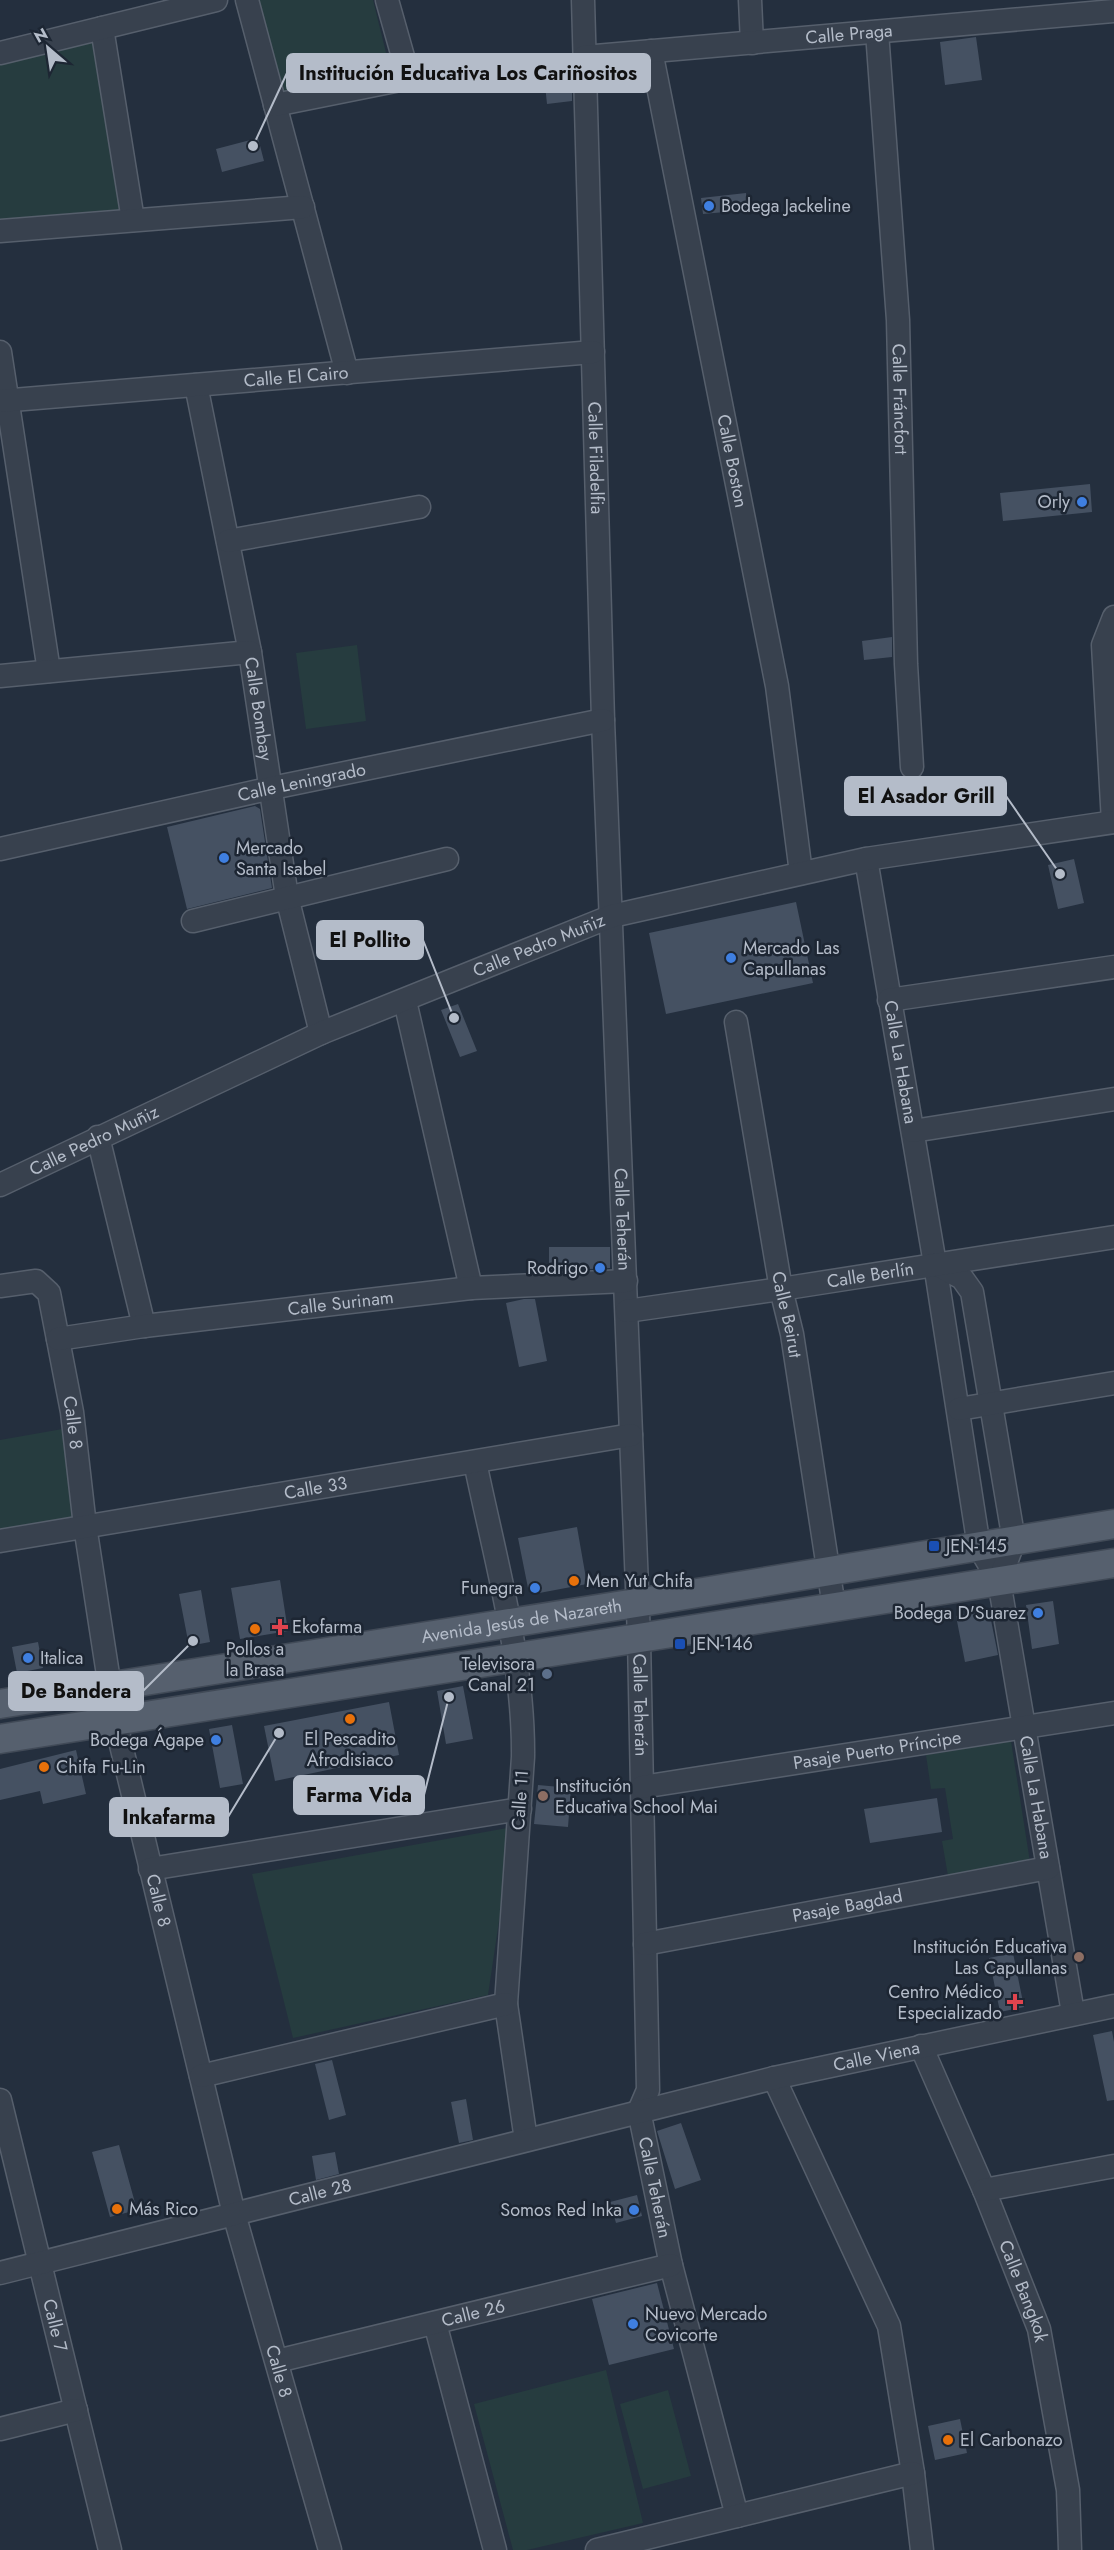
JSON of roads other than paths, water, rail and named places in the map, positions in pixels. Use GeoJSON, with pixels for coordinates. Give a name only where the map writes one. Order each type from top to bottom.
{"type":"FeatureCollection","features":[{"type":"Feature","properties":{"kind":"main road","name":"Avenida Jesús de Nazareth"},"geometry":{"type":"LineString","coordinates":[[0,1704],[638,1603],[1114,1524]]}},
{"type":"Feature","properties":{"kind":"main road","name":"Avenida Jesús de Nazareth"},"geometry":{"type":"LineString","coordinates":[[0,1739],[1114,1563]]}},
{"type":"Feature","properties":{"kind":"street"},"geometry":{"type":"LineString","coordinates":[[0,53],[216,0]]}},
{"type":"Feature","properties":{"kind":"street"},"geometry":{"type":"LineString","coordinates":[[247,0],[347,373]]}},
{"type":"Feature","properties":{"kind":"street"},"geometry":{"type":"LineString","coordinates":[[387,0],[410,78]]}},
{"type":"Feature","properties":{"kind":"street","name":"Calle Filadelfia"},"geometry":{"type":"LineString","coordinates":[[583,0],[603,720],[612,916]]}},
{"type":"Feature","properties":{"kind":"street"},"geometry":{"type":"LineString","coordinates":[[750,0],[752,43]]}},
{"type":"Feature","properties":{"kind":"street","name":"Calle Praga"},"geometry":{"type":"LineString","coordinates":[[584,57],[1114,11]]}},
{"type":"Feature","properties":{"kind":"street"},"geometry":{"type":"LineString","coordinates":[[102,28],[133,220]]}},
{"type":"Feature","properties":{"kind":"street","name":"Calle Fráncfort"},"geometry":{"type":"LineString","coordinates":[[877,32],[898,320],[906,664],[912,767]]}},
{"type":"Feature","properties":{"kind":"street","name":"Calle Boston"},"geometry":{"type":"LineString","coordinates":[[651,51],[777,686],[801,873]]}},
{"type":"Feature","properties":{"kind":"street"},"geometry":{"type":"LineString","coordinates":[[275,105],[440,72]]}},
{"type":"Feature","properties":{"kind":"street"},"geometry":{"type":"LineString","coordinates":[[0,231],[303,207]]}},
{"type":"Feature","properties":{"kind":"street"},"geometry":{"type":"LineString","coordinates":[[0,352],[4,400],[49,671]]}},
{"type":"Feature","properties":{"kind":"street","name":"Calle El Cairo"},"geometry":{"type":"LineString","coordinates":[[4,400],[592,352]]}},
{"type":"Feature","properties":{"kind":"street","name":"Calle Bombay"},"geometry":{"type":"LineString","coordinates":[[196,385],[250,652],[288,897],[321,1033]]}},
{"type":"Feature","properties":{"kind":"street"},"geometry":{"type":"LineString","coordinates":[[228,541],[418,507]]}},
{"type":"Feature","properties":{"kind":"street"},"geometry":{"type":"LineString","coordinates":[[1114,617],[1103,645],[1114,822]]}},
{"type":"Feature","properties":{"kind":"street"},"geometry":{"type":"LineString","coordinates":[[0,676],[250,652]]}},
{"type":"Feature","properties":{"kind":"street","name":"Calle Leningrado"},"geometry":{"type":"LineString","coordinates":[[0,849],[272,788],[603,720]]}},
{"type":"Feature","properties":{"kind":"street","name":"Calle Pedro Muñiz"},"geometry":{"type":"LineString","coordinates":[[0,1185],[321,1033],[612,916],[866,859],[1114,822]]}},
{"type":"Feature","properties":{"kind":"street"},"geometry":{"type":"LineString","coordinates":[[193,921],[447,859]]}},
{"type":"Feature","properties":{"kind":"street","name":"Calle La Habana"},"geometry":{"type":"LineString","coordinates":[[866,859],[959,1409],[979,1547],[999,1581],[1073,2013]]}},
{"type":"Feature","properties":{"kind":"street","name":"Calle Teherán"},"geometry":{"type":"LineString","coordinates":[[612,916],[639,1638],[648,2090],[639,2111],[671,2265],[737,2516]]}},
{"type":"Feature","properties":{"kind":"street"},"geometry":{"type":"LineString","coordinates":[[889,1000],[1114,967]]}},
{"type":"Feature","properties":{"kind":"street"},"geometry":{"type":"LineString","coordinates":[[405,1001],[471,1287]]}},
{"type":"Feature","properties":{"kind":"street","name":"Calle Beirut"},"geometry":{"type":"LineString","coordinates":[[736,1022],[781,1289],[792,1334],[834,1607]]}},
{"type":"Feature","properties":{"kind":"street"},"geometry":{"type":"LineString","coordinates":[[913,1131],[1114,1099]]}},
{"type":"Feature","properties":{"kind":"street"},"geometry":{"type":"LineString","coordinates":[[98,1137],[144,1326]]}},
{"type":"Feature","properties":{"kind":"street","name":"Calle Berlín"},"geometry":{"type":"LineString","coordinates":[[627,1311],[1114,1237]]}},
{"type":"Feature","properties":{"kind":"street"},"geometry":{"type":"LineString","coordinates":[[935,1264],[962,1278],[972,1292],[1014,1541],[999,1581]]}},
{"type":"Feature","properties":{"kind":"street","name":"Calle 8"},"geometry":{"type":"LineString","coordinates":[[0,1286],[36,1281],[50,1293],[72,1412],[85,1526],[115,1720],[234,2214],[330,2550]]}},
{"type":"Feature","properties":{"kind":"street","name":"Calle Surinam"},"geometry":{"type":"LineString","coordinates":[[58,1339],[144,1326],[471,1287],[626,1281]]}},
{"type":"Feature","properties":{"kind":"street"},"geometry":{"type":"LineString","coordinates":[[959,1409],[1114,1383]]}},
{"type":"Feature","properties":{"kind":"street","name":"Calle 33"},"geometry":{"type":"LineString","coordinates":[[0,1541],[631,1435]]}},
{"type":"Feature","properties":{"kind":"street","name":"Calle 11"},"geometry":{"type":"LineString","coordinates":[[475,1462],[509,1623],[523,1717],[520,1809],[506,2004],[526,2140]]}},
{"type":"Feature","properties":{"kind":"street","name":"Pasaje Puerto Príncipe"},"geometry":{"type":"LineString","coordinates":[[642,1787],[1114,1713]]}},
{"type":"Feature","properties":{"kind":"street"},"geometry":{"type":"LineString","coordinates":[[150,1869],[520,1809]]}},
{"type":"Feature","properties":{"kind":"street","name":"Pasaje Bagdad"},"geometry":{"type":"LineString","coordinates":[[645,1944],[1048,1868]]}},
{"type":"Feature","properties":{"kind":"street"},"geometry":{"type":"LineString","coordinates":[[201,2076],[506,2004]]}},
{"type":"Feature","properties":{"kind":"street","name":"Calle Viena"},"geometry":{"type":"LineString","coordinates":[[639,2111],[774,2078],[1114,2006]]}},
{"type":"Feature","properties":{"kind":"street","name":"Calle Bangkok"},"geometry":{"type":"LineString","coordinates":[[921,2046],[984,2190],[1039,2329],[1068,2490],[1070,2550]]}},
{"type":"Feature","properties":{"kind":"street"},"geometry":{"type":"LineString","coordinates":[[774,2078],[889,2326],[913,2473],[922,2550]]}},
{"type":"Feature","properties":{"kind":"street","name":"Calle 7"},"geometry":{"type":"LineString","coordinates":[[0,2100],[3,2124],[40,2263],[110,2550]]}},
{"type":"Feature","properties":{"kind":"street","name":"Calle 28"},"geometry":{"type":"LineString","coordinates":[[0,2273],[639,2111]]}},
{"type":"Feature","properties":{"kind":"street"},"geometry":{"type":"LineString","coordinates":[[984,2190],[1114,2166]]}},
{"type":"Feature","properties":{"kind":"street","name":"Calle 26"},"geometry":{"type":"LineString","coordinates":[[277,2361],[671,2265]]}},
{"type":"Feature","properties":{"kind":"street"},"geometry":{"type":"LineString","coordinates":[[435,2323],[495,2550]]}},
{"type":"Feature","properties":{"kind":"street"},"geometry":{"type":"LineString","coordinates":[[0,2429],[76,2410]]}},
{"type":"Feature","properties":{"kind":"street"},"geometry":{"type":"LineString","coordinates":[[597,2550],[913,2473]]}},
{"type":"Feature","properties":{"kind":"place","name":"Institución Educativa Los Cariñositos"},"geometry":{"type":"Point","coordinates":[253,146]}},
{"type":"Feature","properties":{"kind":"place","name":"Bodega Jackeline"},"geometry":{"type":"Point","coordinates":[709,206]}},
{"type":"Feature","properties":{"kind":"place","name":"Orly"},"geometry":{"type":"Point","coordinates":[1082,502]}},
{"type":"Feature","properties":{"kind":"place","name":"Mercado Santa Isabel"},"geometry":{"type":"Point","coordinates":[224,858]}},
{"type":"Feature","properties":{"kind":"place","name":"El Asador Grill"},"geometry":{"type":"Point","coordinates":[1060,874]}},
{"type":"Feature","properties":{"kind":"place","name":"Mercado Las Capullanas"},"geometry":{"type":"Point","coordinates":[731,958]}},
{"type":"Feature","properties":{"kind":"place","name":"El Pollito"},"geometry":{"type":"Point","coordinates":[454,1018]}},
{"type":"Feature","properties":{"kind":"place","name":"Rodrigo"},"geometry":{"type":"Point","coordinates":[600,1268]}},
{"type":"Feature","properties":{"kind":"place","name":"JEN-145"},"geometry":{"type":"Point","coordinates":[934,1546]}},
{"type":"Feature","properties":{"kind":"place","name":"Men Yut Chifa"},"geometry":{"type":"Point","coordinates":[574,1581]}},
{"type":"Feature","properties":{"kind":"place","name":"Funegra"},"geometry":{"type":"Point","coordinates":[535,1588]}},
{"type":"Feature","properties":{"kind":"place","name":"Bodega D'Suarez"},"geometry":{"type":"Point","coordinates":[1038,1613]}},
{"type":"Feature","properties":{"kind":"place","name":"Ekofarma"},"geometry":{"type":"Point","coordinates":[280,1627]}},
{"type":"Feature","properties":{"kind":"place","name":"Pollos a la Brasa"},"geometry":{"type":"Point","coordinates":[255,1629]}},
{"type":"Feature","properties":{"kind":"place","name":"De Bandera"},"geometry":{"type":"Point","coordinates":[193,1641]}},
{"type":"Feature","properties":{"kind":"place","name":"JEN-146"},"geometry":{"type":"Point","coordinates":[680,1644]}},
{"type":"Feature","properties":{"kind":"place","name":"Italica"},"geometry":{"type":"Point","coordinates":[28,1658]}},
{"type":"Feature","properties":{"kind":"place","name":"Televisora Canal 21"},"geometry":{"type":"Point","coordinates":[547,1674]}},
{"type":"Feature","properties":{"kind":"place","name":"Farma Vida"},"geometry":{"type":"Point","coordinates":[449,1697]}},
{"type":"Feature","properties":{"kind":"place","name":"El Pescadito Afrodisiaco"},"geometry":{"type":"Point","coordinates":[350,1719]}},
{"type":"Feature","properties":{"kind":"place","name":"Inkafarma"},"geometry":{"type":"Point","coordinates":[279,1733]}},
{"type":"Feature","properties":{"kind":"place","name":"Bodega Ágape"},"geometry":{"type":"Point","coordinates":[216,1740]}},
{"type":"Feature","properties":{"kind":"place","name":"Chifa Fu-Lin"},"geometry":{"type":"Point","coordinates":[44,1767]}},
{"type":"Feature","properties":{"kind":"place","name":"Institución Educativa School Mai"},"geometry":{"type":"Point","coordinates":[543,1796]}},
{"type":"Feature","properties":{"kind":"place","name":"Institución Educativa Las Capullanas"},"geometry":{"type":"Point","coordinates":[1079,1957]}},
{"type":"Feature","properties":{"kind":"place","name":"Centro Médico Especializado"},"geometry":{"type":"Point","coordinates":[1015,2002]}},
{"type":"Feature","properties":{"kind":"place","name":"Más Rico"},"geometry":{"type":"Point","coordinates":[117,2209]}},
{"type":"Feature","properties":{"kind":"place","name":"Somos Red Inka"},"geometry":{"type":"Point","coordinates":[634,2210]}},
{"type":"Feature","properties":{"kind":"place","name":"Nuevo Mercado Covicorte"},"geometry":{"type":"Point","coordinates":[633,2324]}},
{"type":"Feature","properties":{"kind":"place","name":"El Carbonazo"},"geometry":{"type":"Point","coordinates":[948,2440]}}]}
